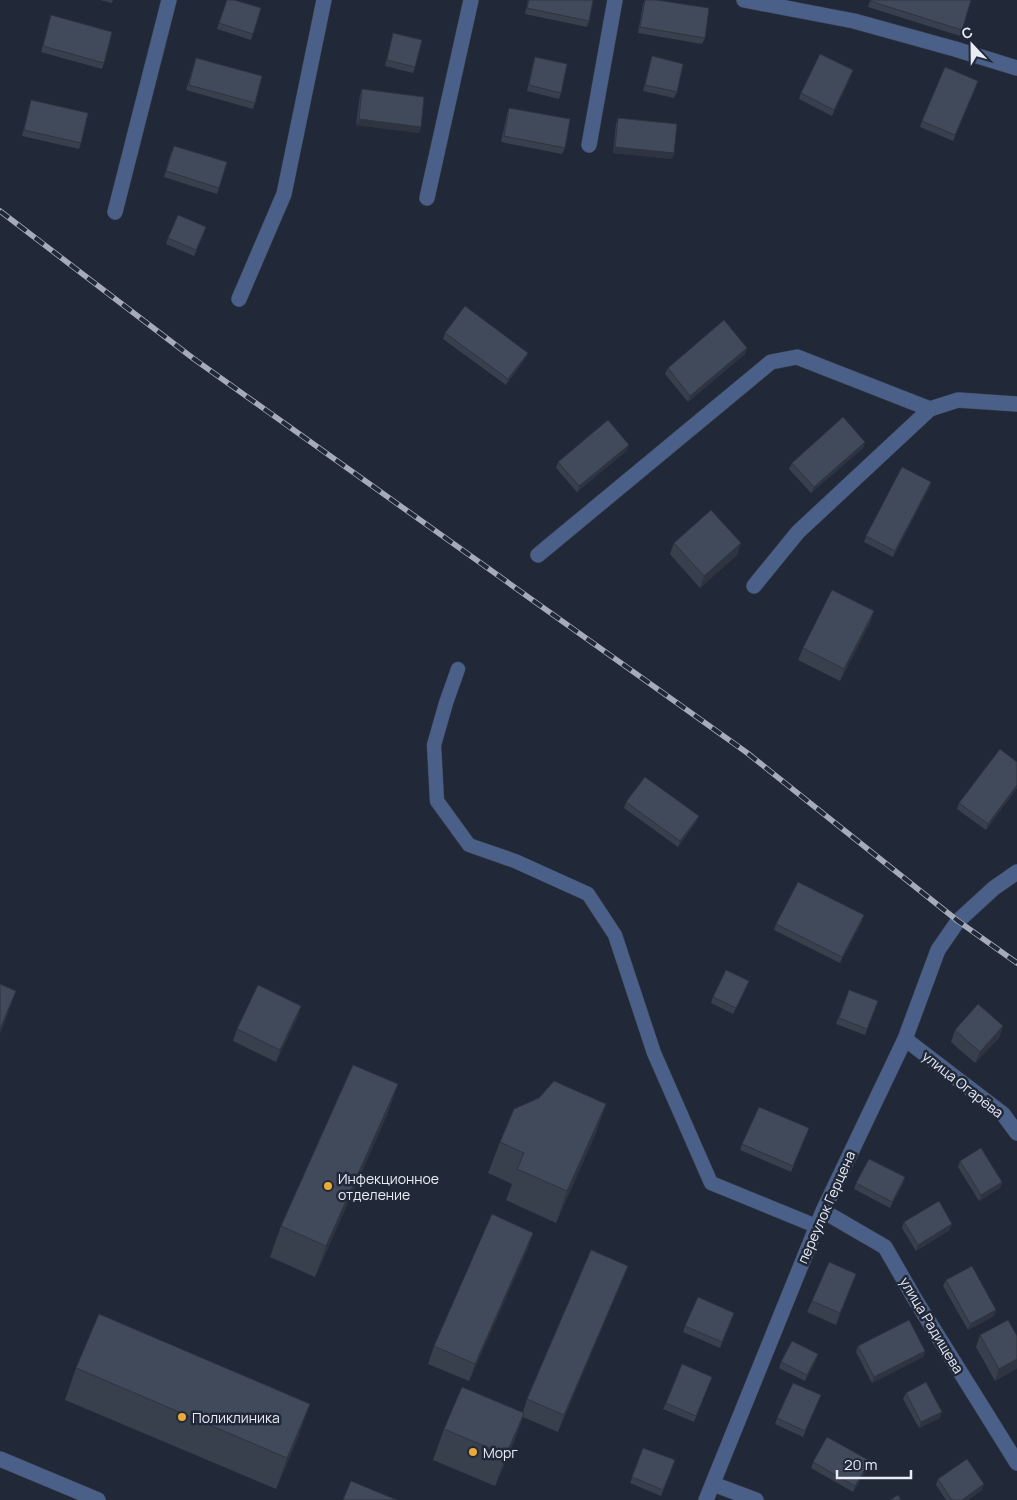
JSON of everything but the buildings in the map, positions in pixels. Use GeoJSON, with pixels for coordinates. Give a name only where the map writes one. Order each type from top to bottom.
{"type":"FeatureCollection","features":[{"type":"Feature","properties":{"kind":"street"},"geometry":{"type":"LineString","coordinates":[[115,212],[169,0]]}},
{"type":"Feature","properties":{"kind":"street"},"geometry":{"type":"LineString","coordinates":[[239,299],[284,194],[324,0]]}},
{"type":"Feature","properties":{"kind":"street"},"geometry":{"type":"LineString","coordinates":[[427,198],[471,0]]}},
{"type":"Feature","properties":{"kind":"street"},"geometry":{"type":"LineString","coordinates":[[589,145],[615,0]]}},
{"type":"Feature","properties":{"kind":"street"},"geometry":{"type":"LineString","coordinates":[[744,0],[854,21],[1017,68]]}},
{"type":"Feature","properties":{"kind":"street"},"geometry":{"type":"LineString","coordinates":[[538,555],[771,362],[798,357],[930,409]]}},
{"type":"Feature","properties":{"kind":"street"},"geometry":{"type":"LineString","coordinates":[[754,586],[798,532],[930,409],[958,400],[1017,404]]}},
{"type":"Feature","properties":{"kind":"street","name":"переулок Герцена"},"geometry":{"type":"LineString","coordinates":[[706,1500],[816,1226],[904,1039],[938,950],[958,921],[994,888],[1017,872]]}},
{"type":"Feature","properties":{"kind":"street","name":"улица Огарёва"},"geometry":{"type":"LineString","coordinates":[[904,1039],[1003,1114],[1017,1133]]}},
{"type":"Feature","properties":{"kind":"street","name":"улица Радищева"},"geometry":{"type":"LineString","coordinates":[[823,1211],[885,1247],[1017,1463]]}},
{"type":"Feature","properties":{"kind":"street"},"geometry":{"type":"LineString","coordinates":[[0,1459],[98,1500]]}},
{"type":"Feature","properties":{"kind":"street"},"geometry":{"type":"LineString","coordinates":[[713,1484],[756,1500]]}},
{"type":"Feature","properties":{"kind":"lane"},"geometry":{"type":"LineString","coordinates":[[458,669],[446,702],[434,745],[438,801],[469,845],[515,861],[588,894],[615,935],[654,1053],[711,1183],[816,1226]]}},
{"type":"Feature","properties":{"kind":"railway"},"geometry":{"type":"LineString","coordinates":[[0,211],[194,359],[746,752],[958,921],[1017,963]]}},
{"type":"Feature","properties":{"kind":"place","name":"Инфекционное отделение"},"geometry":{"type":"Point","coordinates":[328,1186]}},
{"type":"Feature","properties":{"kind":"place","name":"Поликлиника"},"geometry":{"type":"Point","coordinates":[182,1417]}},
{"type":"Feature","properties":{"kind":"place","name":"Морг"},"geometry":{"type":"Point","coordinates":[473,1452]}}]}
